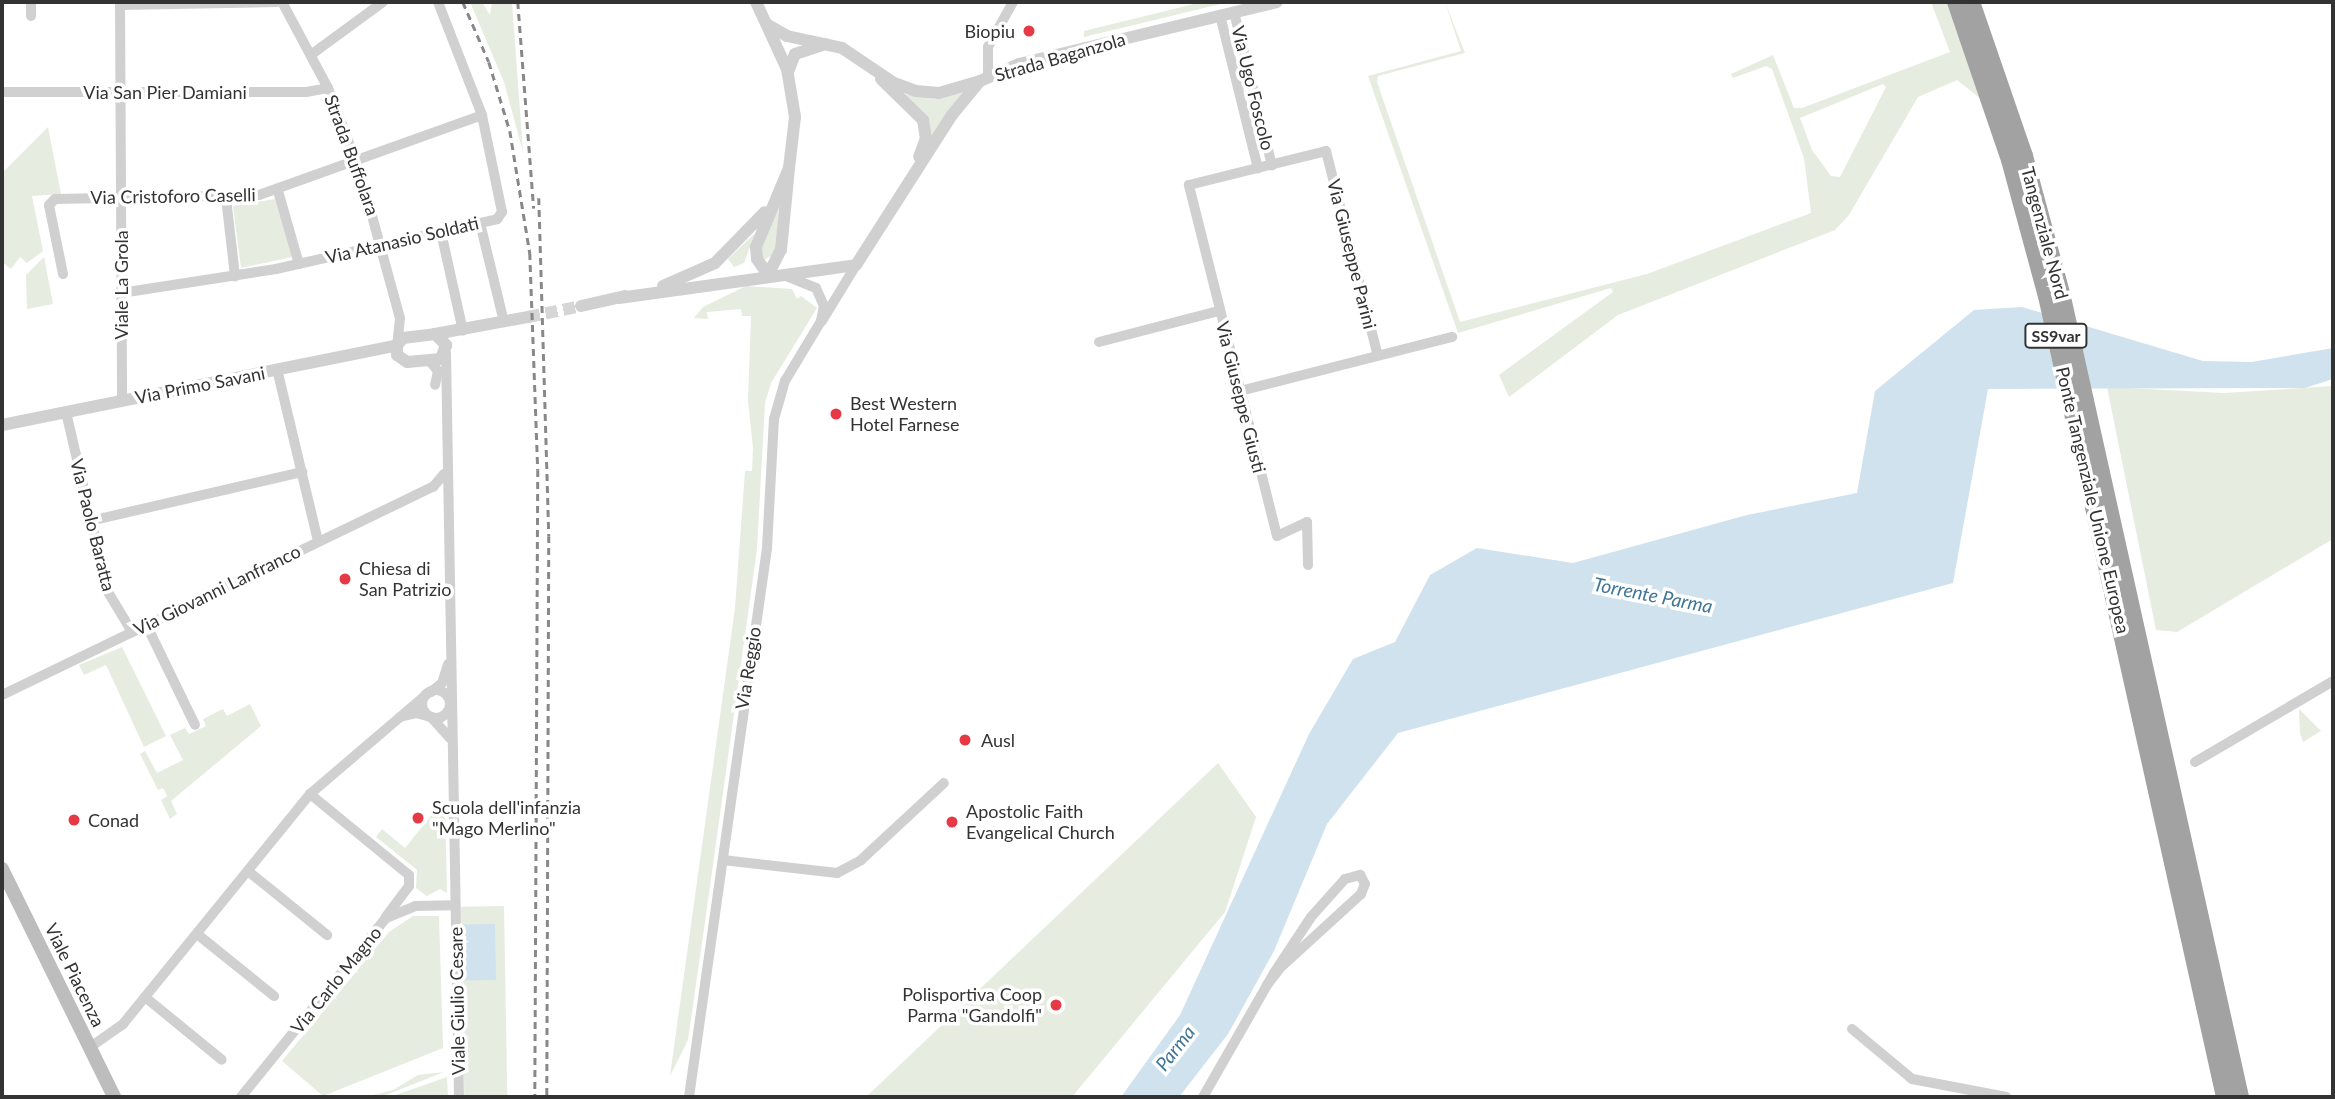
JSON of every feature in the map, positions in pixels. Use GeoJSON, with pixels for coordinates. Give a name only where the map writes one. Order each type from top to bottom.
{"type":"FeatureCollection","features":[{"type":"Feature","properties":{"kind":"highway","name":"Ponte Tangenziale Unione Europea"},"geometry":{"type":"LineString","coordinates":[[1956,2],[1996,115],[2035,250],[2139,676]]}},
{"type":"Feature","properties":{"kind":"highway","name":"Tangenziale Nord"},"geometry":{"type":"LineString","coordinates":[[1971,2],[2049,247],[2139,676]]}},
{"type":"Feature","properties":{"kind":"highway"},"geometry":{"type":"LineString","coordinates":[[2139,676],[2204,935],[2240,1097]]}},
{"type":"Feature","properties":{"kind":"highway"},"geometry":{"type":"LineString","coordinates":[[2139,676],[2225,1097]]}},
{"type":"Feature","properties":{"kind":"highway"},"geometry":{"type":"LineString","coordinates":[[2204,935],[2220,973],[2249,1097]]}},
{"type":"Feature","properties":{"kind":"highway"},"geometry":{"type":"LineString","coordinates":[[2202,994],[2203,1035],[2216,1097]]}},
{"type":"Feature","properties":{"kind":"main road","name":"Viale Piacenza"},"geometry":{"type":"LineString","coordinates":[[2,869],[114,1097]]}},
{"type":"Feature","properties":{"kind":"main road","name":"Viale Piacenza"},"geometry":{"type":"LineString","coordinates":[[2,891],[103,1097]]}},
{"type":"Feature","properties":{"kind":"street"},"geometry":{"type":"LineString","coordinates":[[31,2],[31,16]]}},
{"type":"Feature","properties":{"kind":"street"},"geometry":{"type":"LineString","coordinates":[[120,3],[276,2]]}},
{"type":"Feature","properties":{"kind":"street","name":"Strada Buffolara"},"geometry":{"type":"LineString","coordinates":[[282,2],[312,54],[357,161],[383,245],[400,318],[397,345]]}},
{"type":"Feature","properties":{"kind":"street"},"geometry":{"type":"LineString","coordinates":[[312,54],[383,2]]}},
{"type":"Feature","properties":{"kind":"street"},"geometry":{"type":"LineString","coordinates":[[438,2],[482,115]]}},
{"type":"Feature","properties":{"kind":"street"},"geometry":{"type":"LineString","coordinates":[[756,2],[789,75]]}},
{"type":"Feature","properties":{"kind":"street"},"geometry":{"type":"LineString","coordinates":[[764,18],[778,32],[850,51],[902,87],[926,93],[984,79],[988,47],[1013,2]]}},
{"type":"Feature","properties":{"kind":"street","name":"Strada Baganzola"},"geometry":{"type":"LineString","coordinates":[[821,321],[952,115],[984,79],[1019,64],[1277,2]]}},
{"type":"Feature","properties":{"kind":"street","name":"Viale La Grola"},"geometry":{"type":"LineString","coordinates":[[120,3],[122,401]]}},
{"type":"Feature","properties":{"kind":"street","name":"Via Ugo Foscolo"},"geometry":{"type":"LineString","coordinates":[[1234,12],[1272,165]]}},
{"type":"Feature","properties":{"kind":"street","name":"Via Ugo Foscolo"},"geometry":{"type":"LineString","coordinates":[[1220,15],[1258,168]]}},
{"type":"Feature","properties":{"kind":"street"},"geometry":{"type":"LineString","coordinates":[[768,275],[780,254],[795,122],[788,65],[797,53],[828,44]]}},
{"type":"Feature","properties":{"kind":"street"},"geometry":{"type":"LineString","coordinates":[[873,68],[925,125],[924,144],[908,187]]}},
{"type":"Feature","properties":{"kind":"street","name":"Via San Pier Damiani"},"geometry":{"type":"LineString","coordinates":[[2,92],[301,92],[328,88]]}},
{"type":"Feature","properties":{"kind":"street","name":"Via Cristoforo Caselli"},"geometry":{"type":"LineString","coordinates":[[63,274],[51,201],[226,198],[278,191],[482,115]]}},
{"type":"Feature","properties":{"kind":"street","name":"Via Atanasio Soldati"},"geometry":{"type":"LineString","coordinates":[[235,276],[497,219],[502,212],[482,115]]}},
{"type":"Feature","properties":{"kind":"street","name":"Via Giuseppe Parini"},"geometry":{"type":"LineString","coordinates":[[1272,165],[1326,152],[1378,356]]}},
{"type":"Feature","properties":{"kind":"street"},"geometry":{"type":"LineString","coordinates":[[1258,168],[1272,165]]}},
{"type":"Feature","properties":{"kind":"street"},"geometry":{"type":"LineString","coordinates":[[768,275],[755,250],[771,204],[789,168]]}},
{"type":"Feature","properties":{"kind":"street","name":"Via Giuseppe Giusti"},"geometry":{"type":"LineString","coordinates":[[1258,168],[1189,186],[1277,536],[1307,522],[1308,565]]}},
{"type":"Feature","properties":{"kind":"street"},"geometry":{"type":"LineString","coordinates":[[278,191],[299,264]]}},
{"type":"Feature","properties":{"kind":"street"},"geometry":{"type":"LineString","coordinates":[[121,293],[235,276],[226,198]]}},
{"type":"Feature","properties":{"kind":"street"},"geometry":{"type":"LineString","coordinates":[[619,298],[678,282],[710,266],[745,237],[771,204]]}},
{"type":"Feature","properties":{"kind":"street"},"geometry":{"type":"LineString","coordinates":[[480,223],[504,323]]}},
{"type":"Feature","properties":{"kind":"street"},"geometry":{"type":"LineString","coordinates":[[397,345],[403,361],[441,359],[463,331],[441,232]]}},
{"type":"Feature","properties":{"kind":"street"},"geometry":{"type":"LineString","coordinates":[[581,306],[768,275],[856,265]]}},
{"type":"Feature","properties":{"kind":"street"},"geometry":{"type":"LineString","coordinates":[[782,274],[819,290],[823,301],[821,321]]}},
{"type":"Feature","properties":{"kind":"street"},"geometry":{"type":"LineString","coordinates":[[1099,342],[1219,311]]}},
{"type":"Feature","properties":{"kind":"street","name":"Via Primo Savani"},"geometry":{"type":"LineString","coordinates":[[2,425],[397,345],[405,337],[463,331],[528,317]]}},
{"type":"Feature","properties":{"kind":"street","name":"Strada Buffolara"},"geometry":{"type":"LineString","coordinates":[[400,318],[415,338]]}},
{"type":"Feature","properties":{"kind":"street","name":"Via Reggio"},"geometry":{"type":"LineString","coordinates":[[689,1097],[767,548],[775,411],[787,377],[821,321]]}},
{"type":"Feature","properties":{"kind":"street"},"geometry":{"type":"LineString","coordinates":[[435,334],[444,340],[446,352]]}},
{"type":"Feature","properties":{"kind":"street"},"geometry":{"type":"LineString","coordinates":[[1240,391],[1451,337]]}},
{"type":"Feature","properties":{"kind":"street","name":"Viale Giulio Cesare"},"geometry":{"type":"LineString","coordinates":[[446,352],[445,496],[459,1097]]}},
{"type":"Feature","properties":{"kind":"street"},"geometry":{"type":"LineString","coordinates":[[429,360],[438,371],[435,385]]}},
{"type":"Feature","properties":{"kind":"street"},"geometry":{"type":"LineString","coordinates":[[277,369],[318,541]]}},
{"type":"Feature","properties":{"kind":"street","name":"Via Paolo Baratta"},"geometry":{"type":"LineString","coordinates":[[66,412],[108,592],[132,632]]}},
{"type":"Feature","properties":{"kind":"street"},"geometry":{"type":"LineString","coordinates":[[433,487],[445,468]]}},
{"type":"Feature","properties":{"kind":"street"},"geometry":{"type":"LineString","coordinates":[[90,520],[302,472]]}},
{"type":"Feature","properties":{"kind":"street"},"geometry":{"type":"LineString","coordinates":[[433,487],[440,486],[445,496]]}},
{"type":"Feature","properties":{"kind":"street","name":"Via Giovanni Lanfranco"},"geometry":{"type":"LineString","coordinates":[[2,695],[433,487]]}},
{"type":"Feature","properties":{"kind":"street"},"geometry":{"type":"LineString","coordinates":[[146,624],[195,725]]}},
{"type":"Feature","properties":{"kind":"street"},"geometry":{"type":"LineString","coordinates":[[89,1048],[119,1028],[310,794],[442,683],[450,660]]}},
{"type":"Feature","properties":{"kind":"street"},"geometry":{"type":"LineString","coordinates":[[2194,762],[2333,681]]}},
{"type":"Feature","properties":{"kind":"street"},"geometry":{"type":"LineString","coordinates":[[399,717],[413,713],[431,717],[444,716],[450,705],[443,693],[428,693]]}},
{"type":"Feature","properties":{"kind":"street"},"geometry":{"type":"LineString","coordinates":[[428,693],[422,707],[450,738]]}},
{"type":"Feature","properties":{"kind":"street"},"geometry":{"type":"LineString","coordinates":[[723,860],[837,873],[861,860],[944,783]]}},
{"type":"Feature","properties":{"kind":"street"},"geometry":{"type":"LineString","coordinates":[[310,794],[408,874],[415,897],[433,905]]}},
{"type":"Feature","properties":{"kind":"street"},"geometry":{"type":"LineString","coordinates":[[248,871],[327,935]]}},
{"type":"Feature","properties":{"kind":"street"},"geometry":{"type":"LineString","coordinates":[[1203,1097],[1267,985],[1315,911],[1345,879],[1360,876],[1365,884],[1361,894],[1281,967],[1267,985]]}},
{"type":"Feature","properties":{"kind":"street"},"geometry":{"type":"LineString","coordinates":[[383,920],[410,882]]}},
{"type":"Feature","properties":{"kind":"street","name":"Via Carlo Magno"},"geometry":{"type":"LineString","coordinates":[[241,1097],[383,920],[409,907],[454,905]]}},
{"type":"Feature","properties":{"kind":"street"},"geometry":{"type":"LineString","coordinates":[[197,934],[274,996]]}},
{"type":"Feature","properties":{"kind":"street"},"geometry":{"type":"LineString","coordinates":[[145,997],[222,1060]]}},
{"type":"Feature","properties":{"kind":"street"},"geometry":{"type":"LineString","coordinates":[[1852,1029],[1912,1079],[2006,1097]]}},
{"type":"Feature","properties":{"kind":"shaded area"},"geometry":{"type":"Polygon","coordinates":[[[470,2],[482,2],[490,15],[492,2],[512,2],[523,152],[504,82],[470,2]]]}},
{"type":"Feature","properties":{"kind":"shaded area"},"geometry":{"type":"Polygon","coordinates":[[[1202,2],[1229,2],[1084,37],[1084,31],[1202,2]]]}},
{"type":"Feature","properties":{"kind":"shaded area"},"geometry":{"type":"Polygon","coordinates":[[[1445,2],[1465,53],[1378,76],[1377,82],[1460,322],[1647,274],[1811,213],[1804,158],[1772,69],[1766,66],[1733,78],[1731,74],[1773,55],[1794,108],[1802,108],[1950,52],[1931,2],[1946,2],[1981,99],[1957,80],[1918,97],[1849,215],[1835,230],[1618,315],[1509,397],[1499,375],[1613,292],[1611,288],[1458,333],[1368,76],[1461,51],[1445,2]],[[1883,84],[1800,118],[1812,150],[1831,176],[1840,177],[1886,87],[1883,84]]]}},
{"type":"Feature","properties":{"kind":"shaded area"},"geometry":{"type":"Polygon","coordinates":[[[965,92],[930,140],[921,110],[903,94],[935,99],[965,92]]]}},
{"type":"Feature","properties":{"kind":"shaded area"},"geometry":{"type":"Polygon","coordinates":[[[48,127],[61,194],[32,196],[43,251],[27,263],[20,257],[11,269],[2,262],[2,173],[48,127]]]}},
{"type":"Feature","properties":{"kind":"shaded area"},"geometry":{"type":"Polygon","coordinates":[[[275,199],[292,257],[241,268],[233,206],[275,199]]]}},
{"type":"Feature","properties":{"kind":"shaded area"},"geometry":{"type":"Polygon","coordinates":[[[779,204],[776,253],[764,260],[760,253],[779,204]]]}},
{"type":"Feature","properties":{"kind":"shaded area"},"geometry":{"type":"Polygon","coordinates":[[[755,233],[744,263],[734,267],[728,259],[755,233]]]}},
{"type":"Feature","properties":{"kind":"shaded area"},"geometry":{"type":"Polygon","coordinates":[[[44,257],[53,304],[27,309],[26,275],[44,257]]]}},
{"type":"Feature","properties":{"kind":"shaded area"},"geometry":{"type":"Polygon","coordinates":[[[746,286],[792,289],[797,299],[801,296],[817,308],[771,383],[765,403],[757,549],[705,922],[688,1040],[670,1076],[735,608],[745,471],[752,471],[753,448],[748,401],[751,316],[742,316],[741,309],[707,312],[708,319],[694,318],[703,307],[746,286]]]}},
{"type":"Feature","properties":{"kind":"shaded area"},"geometry":{"type":"Polygon","coordinates":[[[2333,386],[2333,539],[2177,632],[2156,630],[2107,387],[2224,393],[2333,386]]]}},
{"type":"Feature","properties":{"kind":"shaded area"},"geometry":{"type":"Polygon","coordinates":[[[122,647],[166,736],[144,747],[106,665],[84,675],[79,665],[122,647]]]}},
{"type":"Feature","properties":{"kind":"shaded area"},"geometry":{"type":"Polygon","coordinates":[[[250,704],[261,726],[171,801],[177,814],[170,819],[161,800],[167,796],[163,788],[158,790],[140,754],[145,751],[157,773],[183,760],[170,735],[185,728],[189,734],[206,726],[203,719],[223,709],[227,716],[250,704]]]}},
{"type":"Feature","properties":{"kind":"shaded area"},"geometry":{"type":"Polygon","coordinates":[[[2299,709],[2321,731],[2303,742],[2300,733],[2299,709]]]}},
{"type":"Feature","properties":{"kind":"shaded area","name":"Polisportiva Coop Parma \"Gandolfi\""},"geometry":{"type":"Polygon","coordinates":[[[1218,763],[1256,817],[1225,912],[1072,1097],[866,1097],[1218,763]]]}},
{"type":"Feature","properties":{"kind":"shaded area"},"geometry":{"type":"Polygon","coordinates":[[[438,807],[445,807],[447,893],[440,889],[427,896],[416,888],[417,870],[376,837],[382,829],[405,848],[438,807]]]}},
{"type":"Feature","properties":{"kind":"shaded area"},"geometry":{"type":"Polygon","coordinates":[[[504,906],[507,1097],[464,1097],[461,907],[504,906]]]}},
{"type":"Feature","properties":{"kind":"shaded area"},"geometry":{"type":"Polygon","coordinates":[[[413,916],[439,916],[443,1048],[323,1096],[282,1061],[389,932],[413,916]]]}},
{"type":"Feature","properties":{"kind":"shaded area"},"geometry":{"type":"Polygon","coordinates":[[[444,1072],[381,1097],[365,1097],[393,1090],[418,1075],[444,1072]]]}},
{"type":"Feature","properties":{"kind":"shaded area"},"geometry":{"type":"Polygon","coordinates":[[[447,1077],[448,1097],[390,1097],[447,1077]]]}},
{"type":"Feature","properties":{"kind":"water"},"geometry":{"type":"Polygon","coordinates":[[[2022,307],[2203,361],[2252,362],[2333,348],[2333,379],[2305,388],[1988,389],[1953,583],[1398,733],[1327,824],[1274,951],[1228,1034],[1179,1097],[1121,1097],[1180,1015],[1309,734],[1353,659],[1395,642],[1430,575],[1477,548],[1573,563],[1747,515],[1857,493],[1875,391],[1974,310],[2022,307]]]}},
{"type":"Feature","properties":{"kind":"water"},"geometry":{"type":"Polygon","coordinates":[[[495,924],[496,980],[464,981],[463,925],[495,924]]]}},
{"type":"Feature","properties":{"kind":"tunnel"},"geometry":{"type":"LineString","coordinates":[[528,317],[581,306]]}},
{"type":"Feature","properties":{"kind":"railway"},"geometry":{"type":"LineString","coordinates":[[463,2],[489,62],[510,131],[530,253],[538,470],[535,1097]]}},
{"type":"Feature","properties":{"kind":"railway"},"geometry":{"type":"LineString","coordinates":[[518,2],[534,208]]}},
{"type":"Feature","properties":{"kind":"railway"},"geometry":{"type":"LineString","coordinates":[[539,198],[549,536],[547,1097]]}},
{"type":"Feature","properties":{"kind":"place","name":"Biopiu"},"geometry":{"type":"Point","coordinates":[1029,31]}},
{"type":"Feature","properties":{"kind":"place","name":"Best Western Hotel Farnese"},"geometry":{"type":"Point","coordinates":[836,414]}},
{"type":"Feature","properties":{"kind":"place","name":"Chiesa di San Patrizio"},"geometry":{"type":"Point","coordinates":[345,579]}},
{"type":"Feature","properties":{"kind":"place","name":"Ausl"},"geometry":{"type":"Point","coordinates":[965,740]}},
{"type":"Feature","properties":{"kind":"place","name":"Scuola dell'infanzia \"Mago Merlino\""},"geometry":{"type":"Point","coordinates":[418,818]}},
{"type":"Feature","properties":{"kind":"place","name":"Conad"},"geometry":{"type":"Point","coordinates":[74,820]}},
{"type":"Feature","properties":{"kind":"place","name":"Apostolic Faith Evangelical Church"},"geometry":{"type":"Point","coordinates":[952,822]}},
{"type":"Feature","properties":{"kind":"place","name":"Polisportiva Coop Parma \"Gandolfi\""},"geometry":{"type":"Point","coordinates":[1056,1005]}},
{"type":"Feature","properties":{"kind":"water label","name":"Torrente Parma"},"geometry":{"type":"Point","coordinates":[1653,595]}},
{"type":"Feature","properties":{"kind":"water label","name":"Parma"},"geometry":{"type":"Point","coordinates":[1175,1048]}}]}
